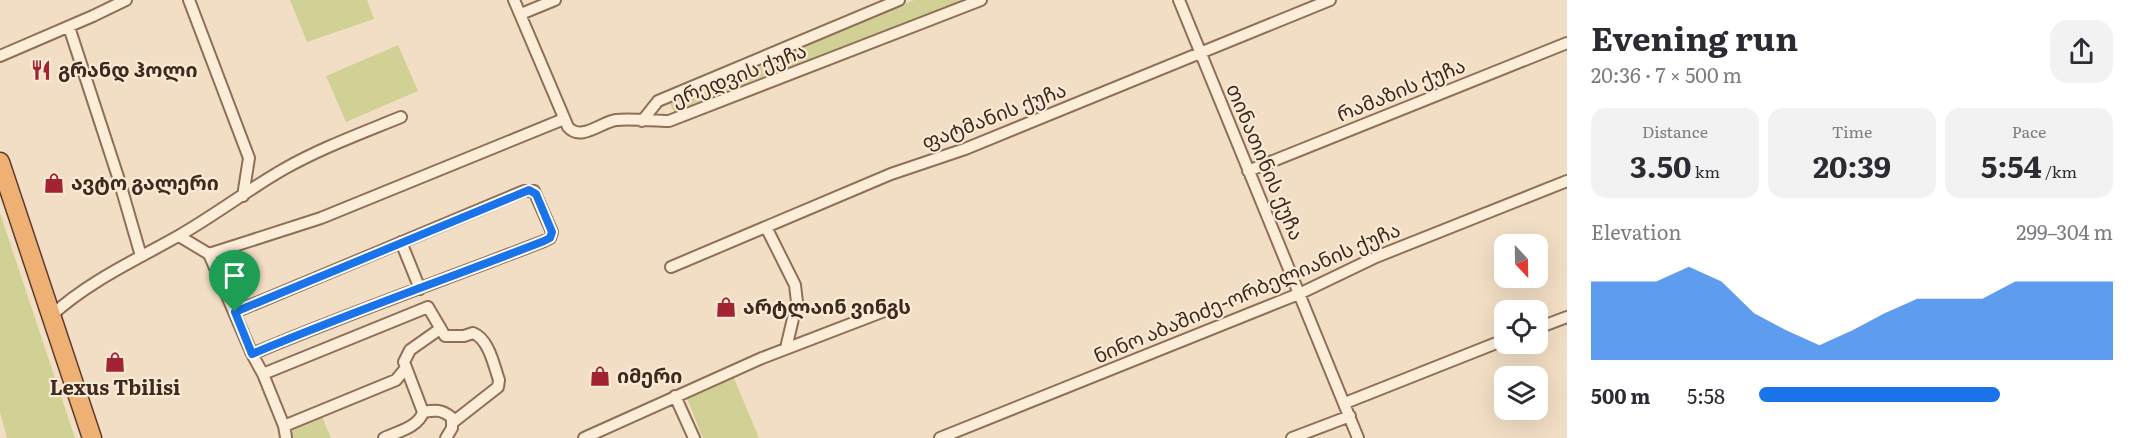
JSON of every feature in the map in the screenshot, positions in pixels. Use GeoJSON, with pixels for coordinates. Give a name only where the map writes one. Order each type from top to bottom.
{"type":"FeatureCollection","features":[{"type":"Feature","properties":{"kind":"highway"},"geometry":{"type":"LineString","coordinates":[[0,162],[92,438]]}},
{"type":"Feature","properties":{"kind":"street"},"geometry":{"type":"LineString","coordinates":[[0,56],[126,0]]}},
{"type":"Feature","properties":{"kind":"street"},"geometry":{"type":"LineString","coordinates":[[189,0],[249,158],[243,196]]}},
{"type":"Feature","properties":{"kind":"street"},"geometry":{"type":"LineString","coordinates":[[514,0],[571,131],[579,133],[615,120],[642,122]]}},
{"type":"Feature","properties":{"kind":"street"},"geometry":{"type":"LineString","coordinates":[[521,14],[555,0]]}},
{"type":"Feature","properties":{"kind":"street","name":"ერედვის ქუჩა"},"geometry":{"type":"LineString","coordinates":[[642,122],[658,101],[898,0]]}},
{"type":"Feature","properties":{"kind":"street","name":"ერედვის ქუჩა"},"geometry":{"type":"LineString","coordinates":[[642,122],[669,121],[981,0]]}},
{"type":"Feature","properties":{"kind":"street","name":"თინათინის ქუჩა"},"geometry":{"type":"LineString","coordinates":[[1179,0],[1359,438]]}},
{"type":"Feature","properties":{"kind":"street","name":"ფატმანის ქუჩა"},"geometry":{"type":"LineString","coordinates":[[671,267],[891,174],[965,149],[1330,0]]}},
{"type":"Feature","properties":{"kind":"street"},"geometry":{"type":"LineString","coordinates":[[69,27],[117,171],[141,256]]}},
{"type":"Feature","properties":{"kind":"street","name":"რამაზის ქუჩა"},"geometry":{"type":"LineString","coordinates":[[1248,171],[1567,43]]}},
{"type":"Feature","properties":{"kind":"street"},"geometry":{"type":"LineString","coordinates":[[52,315],[71,299],[141,256],[179,236],[284,170],[338,143],[401,117]]}},
{"type":"Feature","properties":{"kind":"street"},"geometry":{"type":"LineString","coordinates":[[209,254],[321,218],[564,119]]}},
{"type":"Feature","properties":{"kind":"street","name":"ნინო აბაშიძე-ორბელიანის ქუჩა"},"geometry":{"type":"LineString","coordinates":[[940,438],[1301,294],[1376,257],[1567,181]]}},
{"type":"Feature","properties":{"kind":"street"},"geometry":{"type":"LineString","coordinates":[[235,312],[524,191],[534,192],[552,232],[550,238],[344,316],[252,354]]}},
{"type":"Feature","properties":{"kind":"street"},"geometry":{"type":"LineString","coordinates":[[766,227],[795,285],[797,302],[786,348]]}},
{"type":"Feature","properties":{"kind":"street"},"geometry":{"type":"LineString","coordinates":[[179,236],[209,254],[252,354],[263,374],[285,432],[396,380],[405,369]]}},
{"type":"Feature","properties":{"kind":"street"},"geometry":{"type":"LineString","coordinates":[[401,242],[425,287],[428,307],[446,336],[464,336],[473,333],[479,335],[484,341],[499,380],[498,387],[452,423]]}},
{"type":"Feature","properties":{"kind":"street"},"geometry":{"type":"LineString","coordinates":[[263,374],[428,307]]}},
{"type":"Feature","properties":{"kind":"street"},"geometry":{"type":"LineString","coordinates":[[584,438],[786,348],[887,310]]}},
{"type":"Feature","properties":{"kind":"street"},"geometry":{"type":"LineString","coordinates":[[1548,324],[1567,317]]}},
{"type":"Feature","properties":{"kind":"street"},"geometry":{"type":"LineString","coordinates":[[384,438],[421,419],[423,412],[404,362],[410,350],[438,332],[440,327]]}},
{"type":"Feature","properties":{"kind":"street"},"geometry":{"type":"LineString","coordinates":[[1345,403],[1494,344]]}},
{"type":"Feature","properties":{"kind":"street"},"geometry":{"type":"LineString","coordinates":[[675,396],[694,438]]}},
{"type":"Feature","properties":{"kind":"street"},"geometry":{"type":"LineString","coordinates":[[423,412],[437,410],[445,412],[452,418],[452,428],[446,438]]}},
{"type":"Feature","properties":{"kind":"street"},"geometry":{"type":"LineString","coordinates":[[1292,438],[1350,416]]}},
{"type":"Feature","properties":{"kind":"green space"},"geometry":{"type":"Polygon","coordinates":[[[290,0],[367,0],[374,19],[307,42],[290,0]]]}},
{"type":"Feature","properties":{"kind":"green space"},"geometry":{"type":"Polygon","coordinates":[[[914,0],[970,0],[675,114],[669,102],[914,0]]]}},
{"type":"Feature","properties":{"kind":"green space"},"geometry":{"type":"Polygon","coordinates":[[[398,45],[418,91],[346,122],[326,76],[398,45]]]}},
{"type":"Feature","properties":{"kind":"green space"},"geometry":{"type":"Polygon","coordinates":[[[0,213],[75,438],[7,438],[0,412],[0,213]]]}},
{"type":"Feature","properties":{"kind":"green space"},"geometry":{"type":"Polygon","coordinates":[[[733,376],[759,438],[703,438],[686,396],[733,376]]]}},
{"type":"Feature","properties":{"kind":"green space"},"geometry":{"type":"Polygon","coordinates":[[[322,417],[331,438],[281,438],[280,435],[322,417]]]}},
{"type":"Feature","properties":{"kind":"place","name":"გრანდ ჰოლი"},"geometry":{"type":"Point","coordinates":[41,70]}},
{"type":"Feature","properties":{"kind":"place","name":"ავტო გალერი"},"geometry":{"type":"Point","coordinates":[54,183]}},
{"type":"Feature","properties":{"kind":"place","name":"არტლაინ ვინგს"},"geometry":{"type":"Point","coordinates":[726,307]}},
{"type":"Feature","properties":{"kind":"place","name":"Lexus Tbilisi"},"geometry":{"type":"Point","coordinates":[115,362]}},
{"type":"Feature","properties":{"kind":"place","name":"იმერი"},"geometry":{"type":"Point","coordinates":[600,376]}},
{"type":"Feature","properties":{"kind":"route"},"geometry":{"type":"LineString","coordinates":[[529,190],[536,194],[552,232],[550,238],[544,241],[430,286],[344,316],[252,354],[235,312],[524,191],[529,190]]}}]}
